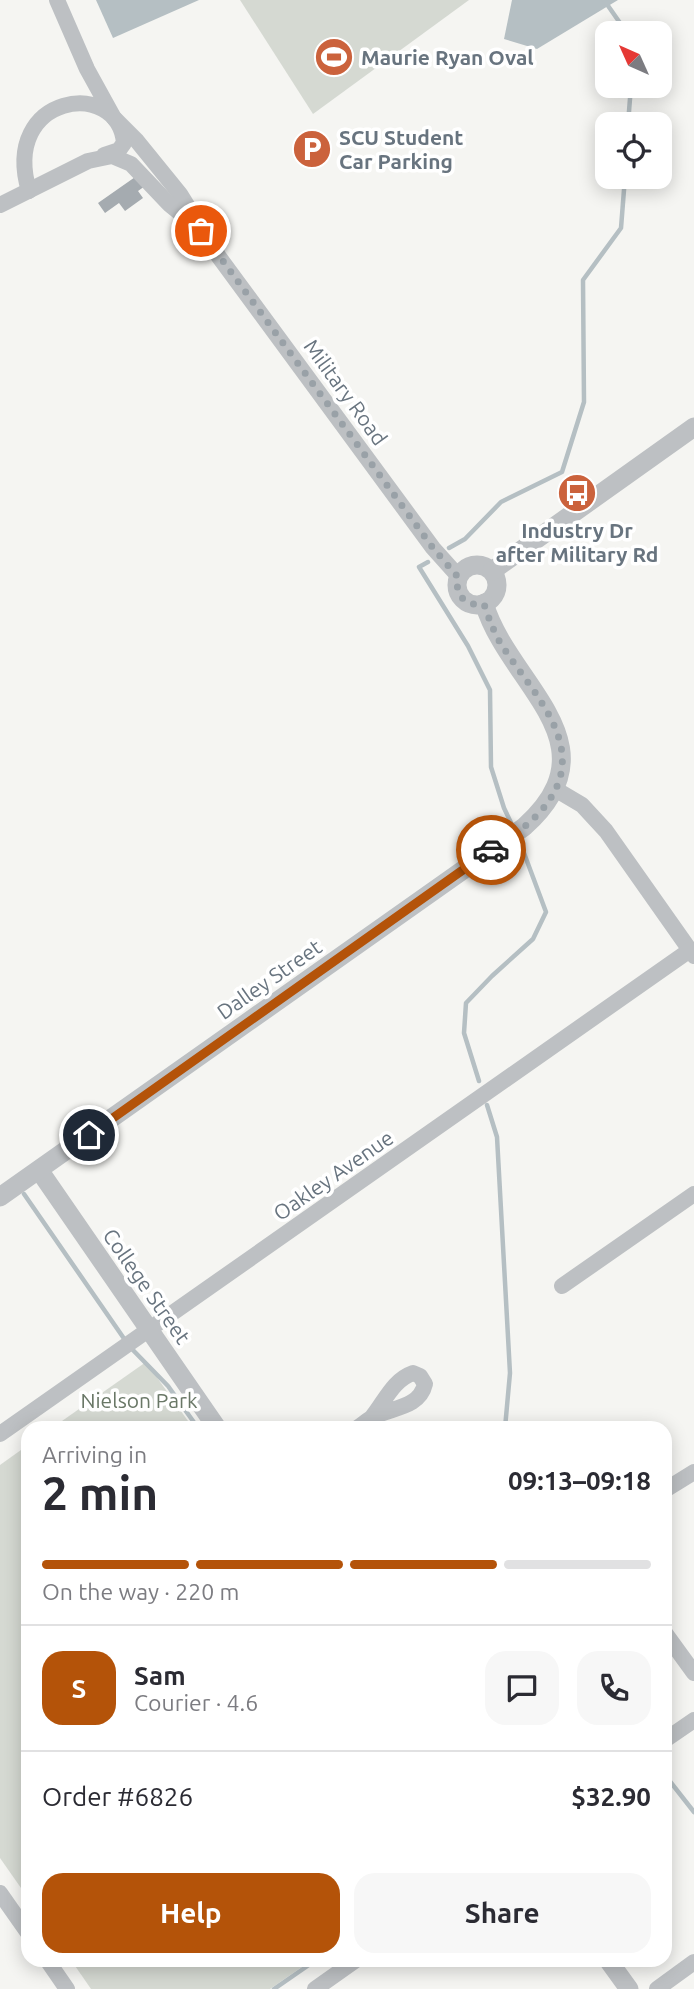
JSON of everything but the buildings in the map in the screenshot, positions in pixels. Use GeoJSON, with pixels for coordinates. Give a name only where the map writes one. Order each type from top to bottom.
{"type":"FeatureCollection","features":[{"type":"Feature","properties":{"kind":"street"},"geometry":{"type":"LineString","coordinates":[[0,205],[101,156],[119,150],[124,143],[123,135],[88,69],[57,0]]}},
{"type":"Feature","properties":{"kind":"street"},"geometry":{"type":"LineString","coordinates":[[29,191],[22,177],[19,155],[23,133],[33,120],[58,105],[89,105],[114,118],[137,141],[180,194],[201,231]]}},
{"type":"Feature","properties":{"kind":"street"},"geometry":{"type":"LineString","coordinates":[[101,156],[112,156],[131,164],[169,204],[201,231]]}},
{"type":"Feature","properties":{"kind":"street","name":"Military Road"},"geometry":{"type":"LineString","coordinates":[[201,231],[433,548],[458,577]]}},
{"type":"Feature","properties":{"kind":"street"},"geometry":{"type":"LineString","coordinates":[[492,571],[694,426]]}},
{"type":"Feature","properties":{"kind":"street"},"geometry":{"type":"LineString","coordinates":[[482,565],[492,571],[497,589],[484,604],[478,605],[465,601],[458,590],[458,577],[471,566],[482,565]]}},
{"type":"Feature","properties":{"kind":"street"},"geometry":{"type":"LineString","coordinates":[[484,604],[498,639],[555,725],[562,757],[555,789],[582,805],[606,831],[692,953]]}},
{"type":"Feature","properties":{"kind":"street","name":"Dalley Street"},"geometry":{"type":"LineString","coordinates":[[19,1184],[524,827],[548,802],[555,789]]}},
{"type":"Feature","properties":{"kind":"street","name":"Oakley Avenue"},"geometry":{"type":"LineString","coordinates":[[0,1434],[692,953]]}},
{"type":"Feature","properties":{"kind":"street","name":"College Street"},"geometry":{"type":"LineString","coordinates":[[19,1184],[149,1329],[212,1421]]}},
{"type":"Feature","properties":{"kind":"street"},"geometry":{"type":"LineString","coordinates":[[562,1286],[694,1194]]}},
{"type":"Feature","properties":{"kind":"street"},"geometry":{"type":"LineString","coordinates":[[368,1421],[372,1418]]}},
{"type":"Feature","properties":{"kind":"street"},"geometry":{"type":"LineString","coordinates":[[672,1486],[694,1472]]}},
{"type":"Feature","properties":{"kind":"street"},"geometry":{"type":"LineString","coordinates":[[672,1642],[694,1672]]}},
{"type":"Feature","properties":{"kind":"street"},"geometry":{"type":"LineString","coordinates":[[672,1735],[694,1720]]}},
{"type":"Feature","properties":{"kind":"street"},"geometry":{"type":"LineString","coordinates":[[0,1893],[21,1923]]}},
{"type":"Feature","properties":{"kind":"street"},"geometry":{"type":"LineString","coordinates":[[657,1989],[694,1962]]}},
{"type":"Feature","properties":{"kind":"street"},"geometry":{"type":"LineString","coordinates":[[52,1967],[67,1989]]}},
{"type":"Feature","properties":{"kind":"street"},"geometry":{"type":"LineString","coordinates":[[315,1989],[346,1967]]}},
{"type":"Feature","properties":{"kind":"street"},"geometry":{"type":"LineString","coordinates":[[613,1967],[629,1989]]}},
{"type":"Feature","properties":{"kind":"green space","name":"Maurie Ryan Oval"},"geometry":{"type":"Polygon","coordinates":[[[240,0],[469,0],[313,114],[240,0]]]}},
{"type":"Feature","properties":{"kind":"green space","name":"Nielson Park"},"geometry":{"type":"Polygon","coordinates":[[[146,1362],[188,1421],[62,1421],[146,1362]]]}},
{"type":"Feature","properties":{"kind":"green space"},"geometry":{"type":"Polygon","coordinates":[[[21,1450],[21,1888],[0,1858],[0,1465],[21,1450]]]}},
{"type":"Feature","properties":{"kind":"green space"},"geometry":{"type":"Polygon","coordinates":[[[76,1967],[302,1967],[270,1989],[91,1989],[76,1967]]]}},
{"type":"Feature","properties":{"kind":"shaded area"},"geometry":{"type":"Polygon","coordinates":[[[96,0],[199,0],[113,38],[96,0]]]}},
{"type":"Feature","properties":{"kind":"shaded area"},"geometry":{"type":"Polygon","coordinates":[[[512,0],[618,0],[537,49],[504,39],[512,0]]]}},
{"type":"Feature","properties":{"kind":"waterway"},"geometry":{"type":"LineString","coordinates":[[604,0],[619,21]]}},
{"type":"Feature","properties":{"kind":"waterway"},"geometry":{"type":"LineString","coordinates":[[629,112],[630,98]]}},
{"type":"Feature","properties":{"kind":"waterway"},"geometry":{"type":"LineString","coordinates":[[449,548],[465,539],[501,502],[562,472],[584,402],[583,280],[621,228],[624,189]]}},
{"type":"Feature","properties":{"kind":"waterway"},"geometry":{"type":"LineString","coordinates":[[428,562],[419,567],[468,646],[490,690],[491,767],[514,829]]}},
{"type":"Feature","properties":{"kind":"waterway"},"geometry":{"type":"LineString","coordinates":[[479,1081],[464,1033],[466,1003],[533,939],[546,912],[518,837]]}},
{"type":"Feature","properties":{"kind":"waterway"},"geometry":{"type":"LineString","coordinates":[[487,1105],[497,1137],[510,1373],[506,1421]]}},
{"type":"Feature","properties":{"kind":"waterway"},"geometry":{"type":"LineString","coordinates":[[24,1194],[125,1340]]}},
{"type":"Feature","properties":{"kind":"waterway"},"geometry":{"type":"LineString","coordinates":[[130,1347],[168,1386],[193,1421]]}},
{"type":"Feature","properties":{"kind":"waterway"},"geometry":{"type":"LineString","coordinates":[[672,1784],[694,1812]]}},
{"type":"Feature","properties":{"kind":"waterway"},"geometry":{"type":"LineString","coordinates":[[274,1989],[306,1967]]}},
{"type":"Feature","properties":{"kind":"way so far"},"geometry":{"type":"LineString","coordinates":[[201,231],[433,548],[458,577],[461,596],[471,604],[484,604],[498,639],[555,725],[562,757],[555,789],[537,815],[491,850]]}},
{"type":"Feature","properties":{"kind":"place","name":"Maurie Ryan Oval"},"geometry":{"type":"Point","coordinates":[334,57]}},
{"type":"Feature","properties":{"kind":"place","name":"SCU Student Car Parking"},"geometry":{"type":"Point","coordinates":[312,149]}},
{"type":"Feature","properties":{"kind":"place","name":"Industry Dr after Military Rd"},"geometry":{"type":"Point","coordinates":[577,493]}},
{"type":"Feature","properties":{"kind":"route"},"geometry":{"type":"LineString","coordinates":[[89,1135],[491,850]]}}]}
